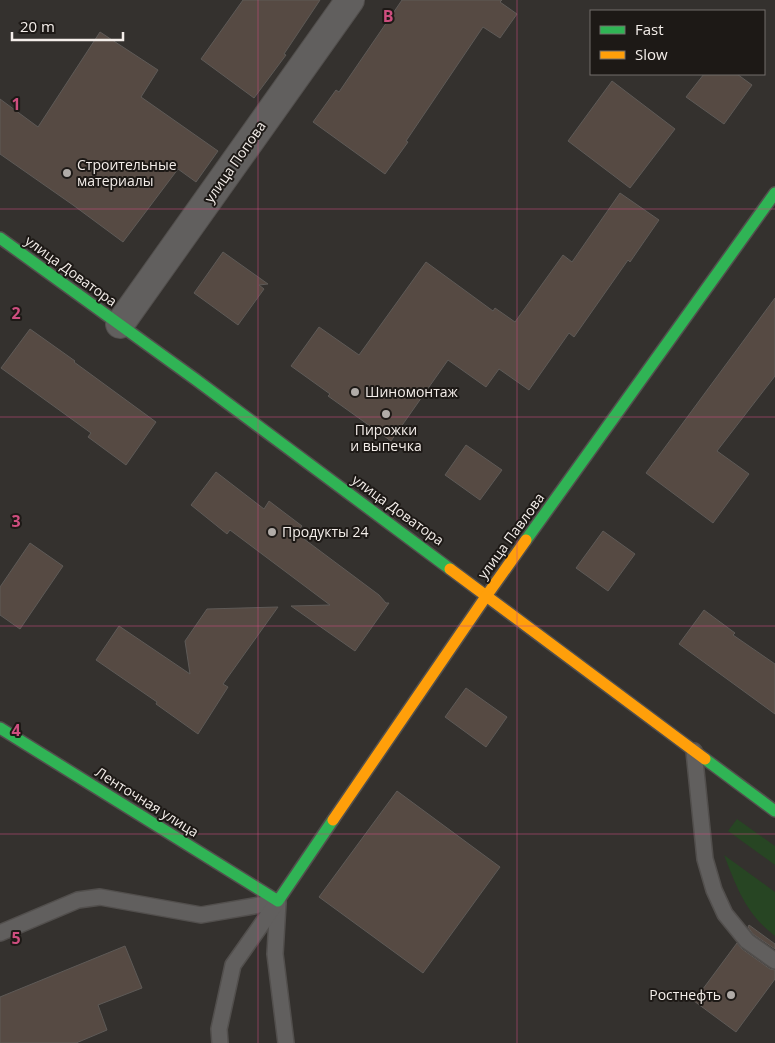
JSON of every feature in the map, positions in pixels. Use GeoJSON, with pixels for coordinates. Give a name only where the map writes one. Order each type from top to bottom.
{"type":"FeatureCollection","features":[{"type":"Feature","properties":{"kind":"street","name":"улица Попова"},"geometry":{"type":"LineString","coordinates":[[120,324],[350,0]]}},
{"type":"Feature","properties":{"kind":"street","name":"улица Павлова"},"geometry":{"type":"LineString","coordinates":[[278,901],[487,595],[775,193]]}},
{"type":"Feature","properties":{"kind":"street","name":"улица Доватора"},"geometry":{"type":"LineString","coordinates":[[0,238],[120,324],[487,595],[775,811]]}},
{"type":"Feature","properties":{"kind":"street","name":"Ленточная улица"},"geometry":{"type":"LineString","coordinates":[[0,728],[278,901]]}},
{"type":"Feature","properties":{"kind":"lane"},"geometry":{"type":"LineString","coordinates":[[694,751],[705,859],[714,890],[726,914],[747,941],[775,961]]}},
{"type":"Feature","properties":{"kind":"lane"},"geometry":{"type":"LineString","coordinates":[[0,933],[78,900],[100,897],[201,915],[278,901]]}},
{"type":"Feature","properties":{"kind":"lane"},"geometry":{"type":"LineString","coordinates":[[220,1043],[220,1029],[233,965],[278,901]]}},
{"type":"Feature","properties":{"kind":"lane"},"geometry":{"type":"LineString","coordinates":[[278,901],[274,954],[286,1043]]}},
{"type":"Feature","properties":{"kind":"green space"},"geometry":{"type":"Polygon","coordinates":[[[737,819],[775,846],[775,865],[728,831],[737,819]]]}},
{"type":"Feature","properties":{"kind":"green space"},"geometry":{"type":"Polygon","coordinates":[[[724,855],[775,892],[775,936],[757,919],[744,900],[724,855]]]}},
{"type":"Feature","properties":{"kind":"building"},"geometry":{"type":"Polygon","coordinates":[[[243,0],[320,0],[284,54],[286,55],[254,98],[201,59],[243,0]]]}},
{"type":"Feature","properties":{"kind":"building"},"geometry":{"type":"Polygon","coordinates":[[[402,0],[502,0],[500,2],[517,14],[500,38],[483,27],[385,174],[313,122],[336,90],[339,92],[402,0]]]}},
{"type":"Feature","properties":{"kind":"building"},"geometry":{"type":"Polygon","coordinates":[[[100,32],[158,70],[141,97],[218,151],[196,182],[178,169],[123,242],[0,154],[0,99],[38,127],[100,32]]]}},
{"type":"Feature","properties":{"kind":"building"},"geometry":{"type":"Polygon","coordinates":[[[703,75],[738,75],[752,85],[724,124],[686,97],[703,75]]]}},
{"type":"Feature","properties":{"kind":"building"},"geometry":{"type":"Polygon","coordinates":[[[612,81],[675,129],[630,188],[568,141],[612,81]]]}},
{"type":"Feature","properties":{"kind":"building"},"geometry":{"type":"Polygon","coordinates":[[[620,193],[659,220],[630,262],[628,260],[574,337],[569,333],[529,390],[499,369],[486,387],[448,360],[391,441],[328,396],[330,394],[291,366],[319,327],[359,355],[426,262],[493,311],[495,308],[515,322],[563,255],[572,262],[620,193]]]}},
{"type":"Feature","properties":{"kind":"building"},"geometry":{"type":"Polygon","coordinates":[[[223,252],[268,284],[259,285],[264,289],[238,325],[194,293],[223,252]]]}},
{"type":"Feature","properties":{"kind":"building"},"geometry":{"type":"Polygon","coordinates":[[[775,298],[775,376],[717,451],[749,474],[713,523],[646,473],[775,298]]]}},
{"type":"Feature","properties":{"kind":"building"},"geometry":{"type":"Polygon","coordinates":[[[30,329],[156,422],[126,465],[88,437],[91,433],[1,368],[30,329]]]}},
{"type":"Feature","properties":{"kind":"building"},"geometry":{"type":"Polygon","coordinates":[[[466,445],[502,470],[480,500],[445,475],[466,445]]]}},
{"type":"Feature","properties":{"kind":"building"},"geometry":{"type":"Polygon","coordinates":[[[216,472],[264,509],[269,501],[302,526],[296,533],[379,595],[386,603],[389,603],[355,651],[291,606],[330,605],[230,530],[227,534],[191,505],[216,472]]]}},
{"type":"Feature","properties":{"kind":"building"},"geometry":{"type":"Polygon","coordinates":[[[603,531],[635,554],[608,591],[576,568],[603,531]]]}},
{"type":"Feature","properties":{"kind":"building"},"geometry":{"type":"Polygon","coordinates":[[[30,543],[63,566],[20,629],[0,615],[0,587],[30,543]]]}},
{"type":"Feature","properties":{"kind":"building"},"geometry":{"type":"Polygon","coordinates":[[[278,607],[223,684],[228,687],[198,734],[156,704],[157,702],[96,660],[119,626],[190,674],[185,641],[207,609],[278,607]]]}},
{"type":"Feature","properties":{"kind":"building"},"geometry":{"type":"Polygon","coordinates":[[[704,610],[735,633],[733,635],[775,664],[775,714],[679,644],[704,610]]]}},
{"type":"Feature","properties":{"kind":"building"},"geometry":{"type":"Polygon","coordinates":[[[466,688],[507,717],[486,747],[445,717],[466,688]]]}},
{"type":"Feature","properties":{"kind":"building"},"geometry":{"type":"Polygon","coordinates":[[[397,791],[500,867],[423,973],[319,897],[397,791]]]}},
{"type":"Feature","properties":{"kind":"building"},"geometry":{"type":"Polygon","coordinates":[[[749,925],[775,944],[775,949],[753,934],[748,927],[749,925]]]}},
{"type":"Feature","properties":{"kind":"building"},"geometry":{"type":"Polygon","coordinates":[[[737,943],[742,949],[770,969],[775,970],[775,979],[736,1032],[694,1001],[737,943]]]}},
{"type":"Feature","properties":{"kind":"building"},"geometry":{"type":"Polygon","coordinates":[[[125,946],[142,988],[98,1005],[107,1030],[76,1043],[0,1043],[0,997],[125,946]]]}},
{"type":"Feature","properties":{"kind":"traffic: fast"},"geometry":{"type":"LineString","coordinates":[[526,540],[775,193]]}},
{"type":"Feature","properties":{"kind":"traffic: fast"},"geometry":{"type":"LineString","coordinates":[[0,238],[195,379],[450,569]]}},
{"type":"Feature","properties":{"kind":"traffic: fast"},"geometry":{"type":"LineString","coordinates":[[0,728],[278,901],[333,820]]}},
{"type":"Feature","properties":{"kind":"traffic: fast"},"geometry":{"type":"LineString","coordinates":[[705,759],[775,811]]}},
{"type":"Feature","properties":{"kind":"traffic: slow"},"geometry":{"type":"LineString","coordinates":[[333,820],[526,540]]}},
{"type":"Feature","properties":{"kind":"traffic: slow"},"geometry":{"type":"LineString","coordinates":[[450,569],[705,759]]}},
{"type":"Feature","properties":{"kind":"place","name":"Строительные материалы"},"geometry":{"type":"Point","coordinates":[67,173]}},
{"type":"Feature","properties":{"kind":"place","name":"Шиномонтаж"},"geometry":{"type":"Point","coordinates":[355,392]}},
{"type":"Feature","properties":{"kind":"place","name":"Пирожки и выпечка"},"geometry":{"type":"Point","coordinates":[386,414]}},
{"type":"Feature","properties":{"kind":"place","name":"Продукты 24"},"geometry":{"type":"Point","coordinates":[272,532]}},
{"type":"Feature","properties":{"kind":"place","name":"Ростнефть"},"geometry":{"type":"Point","coordinates":[731,995]}}]}
